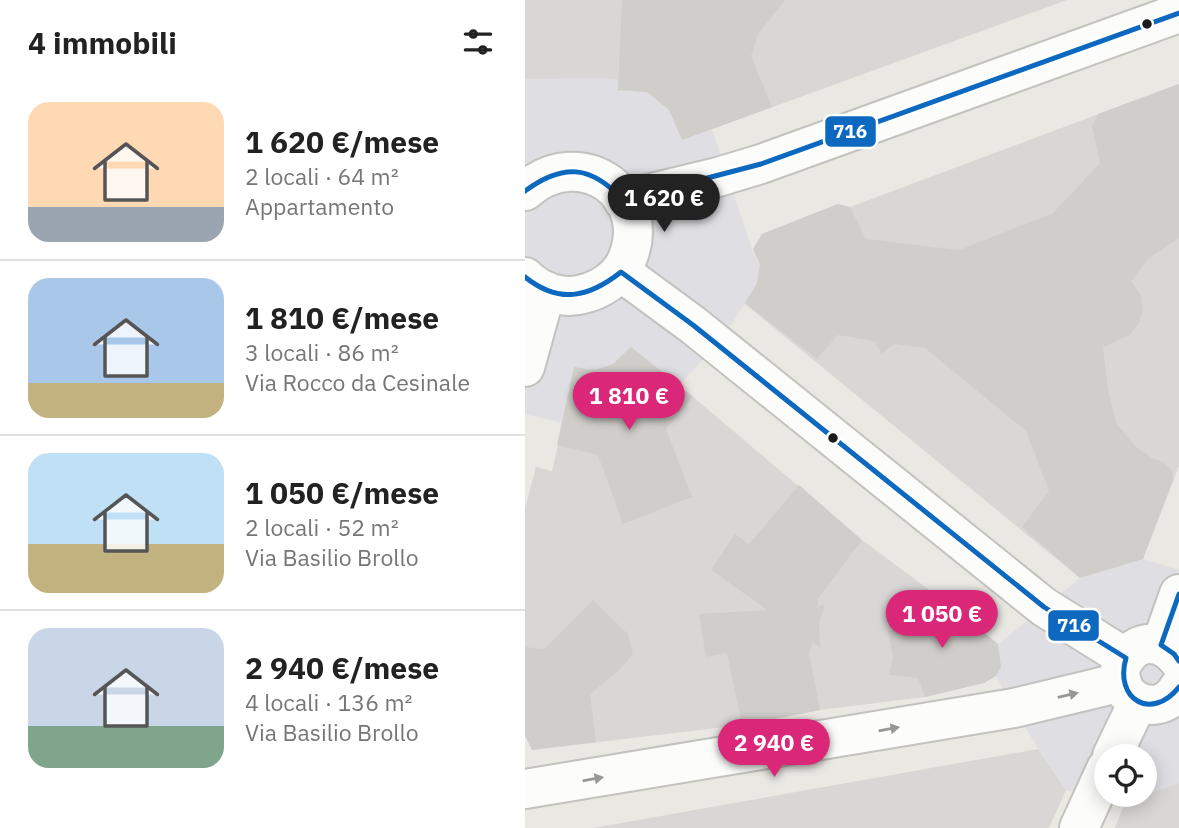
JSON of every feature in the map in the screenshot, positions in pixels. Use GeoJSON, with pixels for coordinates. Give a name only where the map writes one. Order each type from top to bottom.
{"type":"FeatureCollection","features":[{"type":"Feature","properties":{"kind":"street"},"geometry":{"type":"LineString","coordinates":[[623,200],[761,164],[1179,13]]}},
{"type":"Feature","properties":{"kind":"street"},"geometry":{"type":"LineString","coordinates":[[525,191],[543,177],[568,170],[598,177],[623,200],[633,220],[635,232],[621,272],[598,289],[571,297],[535,284],[525,367]]}},
{"type":"Feature","properties":{"kind":"street"},"geometry":{"type":"LineString","coordinates":[[621,272],[717,345],[1044,607],[1129,681],[1149,705],[1170,699],[1175,675],[1179,594]]}},
{"type":"Feature","properties":{"kind":"street"},"geometry":{"type":"LineString","coordinates":[[1115,744],[1129,681],[1141,646],[1175,675]]}},
{"type":"Feature","properties":{"kind":"street"},"geometry":{"type":"LineString","coordinates":[[525,789],[1014,708],[1129,681]]}},
{"type":"Feature","properties":{"kind":"shaded area"},"geometry":{"type":"Polygon","coordinates":[[[525,0],[1067,0],[682,140],[647,92],[618,91],[618,80],[525,79],[525,0]]]}},
{"type":"Feature","properties":{"kind":"shaded area"},"geometry":{"type":"Polygon","coordinates":[[[525,79],[619,80],[618,91],[647,92],[712,129],[752,249],[760,264],[757,283],[745,304],[717,345],[679,385],[631,347],[613,364],[595,370],[563,423],[525,414],[525,79]]]}},
{"type":"Feature","properties":{"kind":"shaded area"},"geometry":{"type":"Polygon","coordinates":[[[1179,84],[1179,466],[1143,559],[1080,578],[745,304],[757,283],[760,264],[753,249],[762,234],[838,204],[850,207],[1179,84]]]}},
{"type":"Feature","properties":{"kind":"shaded area"},"geometry":{"type":"Polygon","coordinates":[[[631,347],[862,540],[998,644],[1001,667],[996,676],[984,683],[925,697],[820,710],[742,725],[532,750],[525,736],[525,508],[536,467],[552,471],[563,423],[595,370],[613,364],[631,347]]]}},
{"type":"Feature","properties":{"kind":"shaded area"},"geometry":{"type":"Polygon","coordinates":[[[1143,559],[1179,570],[1179,783],[1157,791],[1157,744],[1094,744],[1094,798],[1066,790],[1038,749],[996,676],[1001,667],[998,644],[1080,578],[1143,559]]]}},
{"type":"Feature","properties":{"kind":"shaded area"},"geometry":{"type":"Polygon","coordinates":[[[1038,749],[1066,790],[1049,828],[593,828],[1038,749]]]}},
{"type":"Feature","properties":{"kind":"shaded area"},"geometry":{"type":"Polygon","coordinates":[[[1179,783],[1179,828],[1115,828],[1123,807],[1157,807],[1157,791],[1179,783]]]}},
{"type":"Feature","properties":{"kind":"building"},"geometry":{"type":"Polygon","coordinates":[[[622,0],[785,0],[758,34],[751,56],[772,107],[682,140],[669,110],[647,92],[618,90],[622,0]]]}},
{"type":"Feature","properties":{"kind":"building"},"geometry":{"type":"Polygon","coordinates":[[[1179,84],[1179,238],[1148,259],[1131,281],[1141,296],[1143,310],[1139,323],[1130,335],[1103,347],[1108,390],[1116,423],[1136,447],[1172,470],[1173,480],[1143,559],[1080,578],[1022,527],[1049,491],[1026,431],[925,348],[895,344],[881,354],[875,341],[838,335],[817,359],[745,303],[757,283],[760,264],[753,249],[762,234],[838,204],[850,207],[866,239],[959,250],[1053,213],[1100,163],[1092,126],[1098,114],[1179,84]]]}},
{"type":"Feature","properties":{"kind":"building"},"geometry":{"type":"Polygon","coordinates":[[[631,347],[693,397],[666,429],[692,497],[623,524],[598,455],[557,445],[574,367],[595,370],[613,364],[631,347]]]}},
{"type":"Feature","properties":{"kind":"building"},"geometry":{"type":"Polygon","coordinates":[[[799,485],[862,540],[818,599],[818,606],[825,605],[819,623],[820,648],[813,642],[809,653],[820,710],[742,725],[727,653],[706,657],[699,614],[767,610],[711,570],[735,534],[749,544],[799,485]]]}},
{"type":"Feature","properties":{"kind":"building"},"geometry":{"type":"Polygon","coordinates":[[[593,600],[628,634],[633,654],[618,671],[590,694],[596,742],[532,750],[525,735],[525,647],[544,649],[593,600]]]}},
{"type":"Feature","properties":{"kind":"building"},"geometry":{"type":"Polygon","coordinates":[[[943,600],[998,644],[1001,667],[996,676],[984,683],[925,697],[918,678],[889,675],[893,657],[888,632],[901,626],[907,602],[930,610],[943,600]]]}},
{"type":"Feature","properties":{"kind":"transit line","name":"716"},"geometry":{"type":"LineString","coordinates":[[525,191],[552,176],[576,172],[600,180],[623,200],[761,164],[1179,13]]}},
{"type":"Feature","properties":{"kind":"transit line","name":"716"},"geometry":{"type":"LineString","coordinates":[[525,277],[550,291],[573,294],[597,288],[621,272],[693,325],[1044,607],[1126,658],[1125,685],[1137,701],[1157,703],[1179,687]]}},
{"type":"Feature","properties":{"kind":"transit line","name":"716"},"geometry":{"type":"LineString","coordinates":[[1179,594],[1161,645],[1179,661]]}}]}
